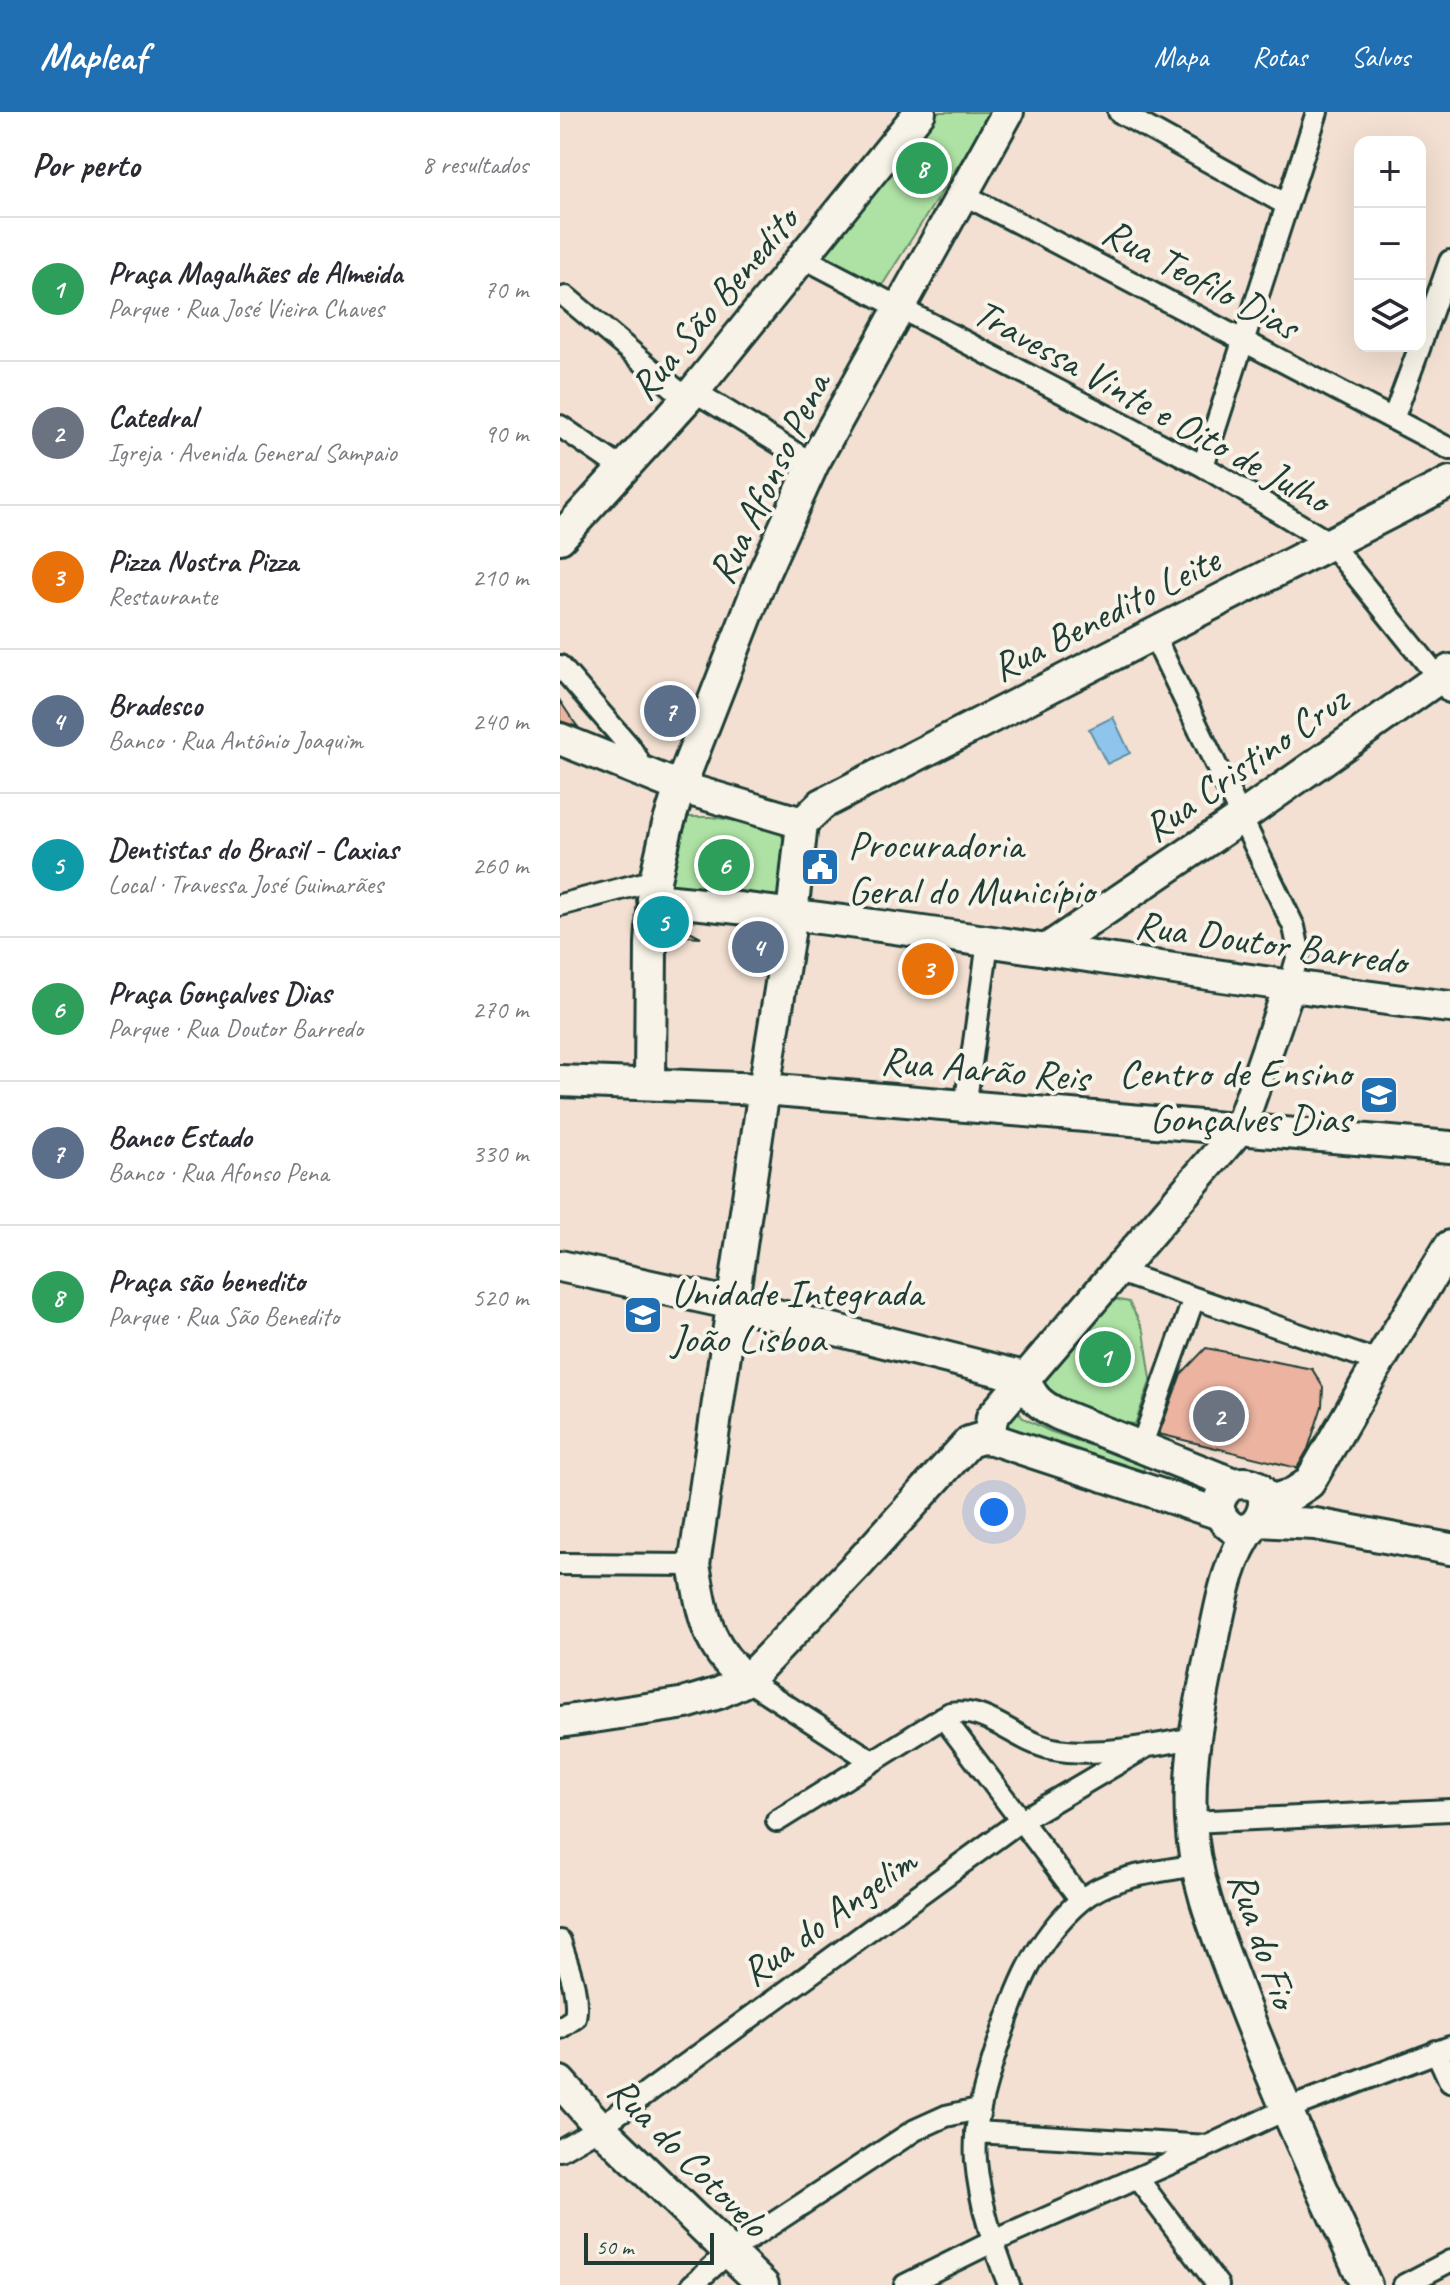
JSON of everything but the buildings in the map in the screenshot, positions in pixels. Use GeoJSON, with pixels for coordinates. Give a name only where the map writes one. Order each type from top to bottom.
{"type":"FeatureCollection","features":[{"type":"Feature","properties":{"kind":"street","name":"Rua Afonso Pena"},"geometry":{"type":"LineString","coordinates":[[650,1084],[654,890],[663,841],[680,787],[762,577],[813,464],[1008,112]]}},
{"type":"Feature","properties":{"kind":"street"},"geometry":{"type":"LineString","coordinates":[[1119,112],[1287,205]]}},
{"type":"Feature","properties":{"kind":"street"},"geometry":{"type":"LineString","coordinates":[[1203,466],[1317,112]]}},
{"type":"Feature","properties":{"kind":"street","name":"Rua São Benedito"},"geometry":{"type":"LineString","coordinates":[[560,538],[691,395],[804,258],[908,116]]}},
{"type":"Feature","properties":{"kind":"street","name":"Rua Teofilo Dias"},"geometry":{"type":"LineString","coordinates":[[961,193],[1450,449]]}},
{"type":"Feature","properties":{"kind":"street","name":"Travessa Vinte e Oito de Julho"},"geometry":{"type":"LineString","coordinates":[[804,258],[1203,466],[1330,543],[1446,680]]}},
{"type":"Feature","properties":{"kind":"street"},"geometry":{"type":"LineString","coordinates":[[1426,328],[1450,261]]}},
{"type":"Feature","properties":{"kind":"street"},"geometry":{"type":"LineString","coordinates":[[566,297],[691,395],[813,464]]}},
{"type":"Feature","properties":{"kind":"street"},"geometry":{"type":"LineString","coordinates":[[1393,419],[1417,352]]}},
{"type":"Feature","properties":{"kind":"street"},"geometry":{"type":"LineString","coordinates":[[560,426],[624,470]]}},
{"type":"Feature","properties":{"kind":"street","name":"Rua Benedito Leite"},"geometry":{"type":"LineString","coordinates":[[802,823],[822,804],[1152,632],[1450,482]]}},
{"type":"Feature","properties":{"kind":"street"},"geometry":{"type":"LineString","coordinates":[[992,1439],[992,1417],[1240,1128],[1299,951],[1298,938],[1152,632]]}},
{"type":"Feature","properties":{"kind":"street"},"geometry":{"type":"LineString","coordinates":[[560,666],[629,746],[637,758],[635,770]]}},
{"type":"Feature","properties":{"kind":"street","name":"Rua Cristino Cruz"},"geometry":{"type":"LineString","coordinates":[[1046,950],[1446,680]]}},
{"type":"Feature","properties":{"kind":"street"},"geometry":{"type":"LineString","coordinates":[[560,739],[680,787],[802,823],[792,915],[694,1565],[705,1624],[729,1666],[872,1761]]}},
{"type":"Feature","properties":{"kind":"street"},"geometry":{"type":"LineString","coordinates":[[560,905],[654,890]]}},
{"type":"Feature","properties":{"kind":"street","name":"Rua Doutor Barredo"},"geometry":{"type":"LineString","coordinates":[[654,890],[792,915],[1289,987],[1450,1007]]}},
{"type":"Feature","properties":{"kind":"street"},"geometry":{"type":"LineString","coordinates":[[965,1107],[988,942]]}},
{"type":"Feature","properties":{"kind":"street","name":"Rua Aarão Reis"},"geometry":{"type":"LineString","coordinates":[[560,1081],[764,1089],[1450,1147]]}},
{"type":"Feature","properties":{"kind":"street"},"geometry":{"type":"LineString","coordinates":[[1247,1515],[1291,1495],[1309,1483],[1450,1246]]}},
{"type":"Feature","properties":{"kind":"street"},"geometry":{"type":"LineString","coordinates":[[560,1266],[733,1304],[1024,1377]]}},
{"type":"Feature","properties":{"kind":"street"},"geometry":{"type":"LineString","coordinates":[[1119,1272],[1379,1362]]}},
{"type":"Feature","properties":{"kind":"street"},"geometry":{"type":"LineString","coordinates":[[1141,1447],[1194,1298]]}},
{"type":"Feature","properties":{"kind":"street"},"geometry":{"type":"LineString","coordinates":[[1024,1377],[1039,1405],[1066,1418],[1234,1484],[1255,1487],[1260,1492],[1247,1515]]}},
{"type":"Feature","properties":{"kind":"street"},"geometry":{"type":"LineString","coordinates":[[560,1722],[686,1703],[747,1680],[969,1442],[982,1438],[1247,1515],[1450,1549]]}},
{"type":"Feature","properties":{"kind":"street","name":"Rua do Fio"},"geometry":{"type":"LineString","coordinates":[[1247,1515],[1225,1552],[1222,1600],[1193,1738],[1191,1822],[1196,1865],[1222,1949],[1264,2059],[1366,2285]]}},
{"type":"Feature","properties":{"kind":"street"},"geometry":{"type":"LineString","coordinates":[[560,1564],[694,1565]]}},
{"type":"Feature","properties":{"kind":"street"},"geometry":{"type":"LineString","coordinates":[[777,1821],[943,1717],[964,1711],[978,1714],[1052,1749],[1144,1748],[1193,1738]]}},
{"type":"Feature","properties":{"kind":"street"},"geometry":{"type":"LineString","coordinates":[[943,1717],[1081,1900]]}},
{"type":"Feature","properties":{"kind":"street","name":"Rua do Angelim"},"geometry":{"type":"LineString","coordinates":[[560,2150],[600,2127],[1020,1821],[1144,1748]]}},
{"type":"Feature","properties":{"kind":"street"},"geometry":{"type":"LineString","coordinates":[[1191,1822],[1450,1810]]}},
{"type":"Feature","properties":{"kind":"street"},"geometry":{"type":"LineString","coordinates":[[1009,2285],[992,2242],[980,2188],[976,2132],[978,2109],[1016,1992],[1044,1940],[1081,1900],[1130,1878],[1196,1865]]}},
{"type":"Feature","properties":{"kind":"street"},"geometry":{"type":"LineString","coordinates":[[560,1941],[577,2011],[575,2018],[560,2028]]}},
{"type":"Feature","properties":{"kind":"street"},"geometry":{"type":"LineString","coordinates":[[905,2285],[992,2242],[1138,2179],[1287,2109],[1443,2049],[1450,2082]]}},
{"type":"Feature","properties":{"kind":"street","name":"Rua do Cotovelo"},"geometry":{"type":"LineString","coordinates":[[560,2082],[600,2127],[763,2285]]}},
{"type":"Feature","properties":{"kind":"street"},"geometry":{"type":"LineString","coordinates":[[692,2285],[728,2253],[915,2130],[946,2116],[978,2109]]}},
{"type":"Feature","properties":{"kind":"street"},"geometry":{"type":"LineString","coordinates":[[976,2132],[1208,2146]]}},
{"type":"Feature","properties":{"kind":"street"},"geometry":{"type":"LineString","coordinates":[[1138,2179],[1218,2285]]}},
{"type":"Feature","properties":{"kind":"street"},"geometry":{"type":"LineString","coordinates":[[1404,2285],[1450,2261]]}},
{"type":"Feature","properties":{"kind":"green space"},"geometry":{"type":"Polygon","coordinates":[[[932,112],[992,112],[876,295],[816,262],[932,112]]]}},
{"type":"Feature","properties":{"kind":"green space"},"geometry":{"type":"Polygon","coordinates":[[[688,817],[711,817],[777,827],[786,855],[779,910],[664,891],[679,821],[688,817]]]}},
{"type":"Feature","properties":{"kind":"green space"},"geometry":{"type":"Polygon","coordinates":[[[1109,1298],[1129,1302],[1144,1331],[1151,1379],[1135,1424],[1087,1418],[1038,1390],[1076,1336],[1109,1298]]]}},
{"type":"Feature","properties":{"kind":"green space"},"geometry":{"type":"Polygon","coordinates":[[[1011,1402],[1023,1418],[1049,1431],[1144,1463],[1143,1483],[994,1435],[1011,1402]]]}},
{"type":"Feature","properties":{"kind":"water"},"geometry":{"type":"Polygon","coordinates":[[[1113,717],[1130,753],[1107,764],[1089,729],[1113,717]]]}},
{"type":"Feature","properties":{"kind":"place","name":"Praça são benedito"},"geometry":{"type":"Point","coordinates":[922,168]}},
{"type":"Feature","properties":{"kind":"place","name":"Banco Estado"},"geometry":{"type":"Point","coordinates":[670,711]}},
{"type":"Feature","properties":{"kind":"place","name":"Praça Gonçalves Dias"},"geometry":{"type":"Point","coordinates":[724,865]}},
{"type":"Feature","properties":{"kind":"place","name":"Procuradoria Geral do Município"},"geometry":{"type":"Point","coordinates":[820,867]}},
{"type":"Feature","properties":{"kind":"place","name":"Dentistas do Brasil - Caxias"},"geometry":{"type":"Point","coordinates":[663,922]}},
{"type":"Feature","properties":{"kind":"place","name":"Bradesco"},"geometry":{"type":"Point","coordinates":[758,947]}},
{"type":"Feature","properties":{"kind":"place","name":"Pizza Nostra Pizza"},"geometry":{"type":"Point","coordinates":[928,969]}},
{"type":"Feature","properties":{"kind":"place","name":"Centro de Ensino Gonçalves Dias"},"geometry":{"type":"Point","coordinates":[1379,1095]}},
{"type":"Feature","properties":{"kind":"place","name":"Unidade Integrada João Lisboa"},"geometry":{"type":"Point","coordinates":[643,1315]}},
{"type":"Feature","properties":{"kind":"place","name":"Praça Magalhães de Almeida"},"geometry":{"type":"Point","coordinates":[1105,1357]}},
{"type":"Feature","properties":{"kind":"place","name":"Catedral"},"geometry":{"type":"Point","coordinates":[1219,1416]}}]}
